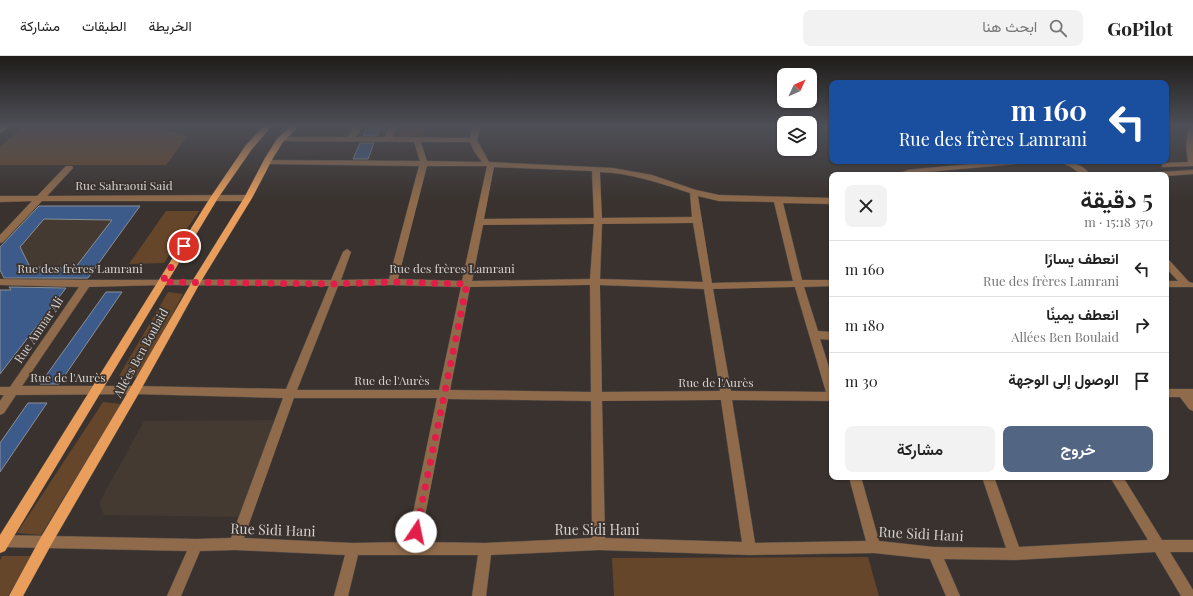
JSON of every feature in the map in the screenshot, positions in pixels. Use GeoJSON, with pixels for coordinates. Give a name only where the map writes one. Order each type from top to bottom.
{"type":"FeatureCollection","features":[{"type":"Feature","properties":{"kind":"main road","name":"Allées Ben Boulaid"},"geometry":{"type":"LineString","coordinates":[[1,543],[214,198],[246,151]]}},
{"type":"Feature","properties":{"kind":"main road","name":"Allées Ben Boulaid"},"geometry":{"type":"LineString","coordinates":[[16,596],[46,541],[135,390],[196,282],[248,198],[274,151]]}},
{"type":"Feature","properties":{"kind":"street"},"geometry":{"type":"LineString","coordinates":[[393,282],[424,163],[420,151]]}},
{"type":"Feature","properties":{"kind":"street"},"geometry":{"type":"LineString","coordinates":[[412,548],[479,222],[488,163],[478,151]]}},
{"type":"Feature","properties":{"kind":"street"},"geometry":{"type":"LineString","coordinates":[[1191,151],[1193,166]]}},
{"type":"Feature","properties":{"kind":"street"},"geometry":{"type":"LineString","coordinates":[[267,162],[488,163],[613,170],[649,177],[694,192],[719,198],[829,200]]}},
{"type":"Feature","properties":{"kind":"street"},"geometry":{"type":"LineString","coordinates":[[908,172],[994,164]]}},
{"type":"Feature","properties":{"kind":"street"},"geometry":{"type":"LineString","coordinates":[[1071,164],[1083,172]]}},
{"type":"Feature","properties":{"kind":"street"},"geometry":{"type":"LineString","coordinates":[[1164,165],[1193,166]]}},
{"type":"Feature","properties":{"kind":"street"},"geometry":{"type":"LineString","coordinates":[[1161,172],[1193,166]]}},
{"type":"Feature","properties":{"kind":"street"},"geometry":{"type":"LineString","coordinates":[[0,240],[69,168]]}},
{"type":"Feature","properties":{"kind":"street"},"geometry":{"type":"LineString","coordinates":[[596,169],[598,222],[595,282],[599,544]]}},
{"type":"Feature","properties":{"kind":"street"},"geometry":{"type":"LineString","coordinates":[[694,192],[696,220],[726,395],[749,549]]}},
{"type":"Feature","properties":{"kind":"street","name":"Rue Sahraoui Said"},"geometry":{"type":"LineString","coordinates":[[0,199],[248,198]]}},
{"type":"Feature","properties":{"kind":"street"},"geometry":{"type":"LineString","coordinates":[[778,200],[798,283],[829,386]]}},
{"type":"Feature","properties":{"kind":"street"},"geometry":{"type":"LineString","coordinates":[[479,222],[696,220]]}},
{"type":"Feature","properties":{"kind":"street"},"geometry":{"type":"LineString","coordinates":[[235,544],[290,394],[347,252]]}},
{"type":"Feature","properties":{"kind":"street"},"geometry":{"type":"LineString","coordinates":[[1169,265],[1190,285]]}},
{"type":"Feature","properties":{"kind":"street","name":"Rue des frères Lamrani"},"geometry":{"type":"LineString","coordinates":[[0,282],[86,284],[196,282],[335,284],[393,282],[467,284],[595,282],[708,286],[829,283]]}},
{"type":"Feature","properties":{"kind":"street","name":"Rue Anmar Ali"},"geometry":{"type":"LineString","coordinates":[[0,410],[86,284]]}},
{"type":"Feature","properties":{"kind":"street"},"geometry":{"type":"LineString","coordinates":[[1169,284],[1190,285]]}},
{"type":"Feature","properties":{"kind":"street"},"geometry":{"type":"LineString","coordinates":[[814,335],[829,336]]}},
{"type":"Feature","properties":{"kind":"street","name":"Rue de l'Aurès"},"geometry":{"type":"LineString","coordinates":[[0,391],[135,390],[290,394],[829,396]]}},
{"type":"Feature","properties":{"kind":"street"},"geometry":{"type":"LineString","coordinates":[[1169,393],[1188,393],[1193,406]]}},
{"type":"Feature","properties":{"kind":"street"},"geometry":{"type":"LineString","coordinates":[[855,480],[874,547]]}},
{"type":"Feature","properties":{"kind":"street"},"geometry":{"type":"LineString","coordinates":[[989,480],[1015,554]]}},
{"type":"Feature","properties":{"kind":"street"},"geometry":{"type":"LineString","coordinates":[[1118,480],[1189,596]]}},
{"type":"Feature","properties":{"kind":"street","name":"Rue Sidi Hani"},"geometry":{"type":"LineString","coordinates":[[1,543],[46,541],[196,545],[235,544],[353,549],[485,549],[599,544],[749,549],[874,547],[934,553],[1015,554],[1158,546],[1193,546]]}},
{"type":"Feature","properties":{"kind":"street"},"geometry":{"type":"LineString","coordinates":[[174,596],[196,545]]}},
{"type":"Feature","properties":{"kind":"street"},"geometry":{"type":"LineString","coordinates":[[341,596],[353,549]]}},
{"type":"Feature","properties":{"kind":"street"},"geometry":{"type":"LineString","coordinates":[[479,596],[485,549]]}},
{"type":"Feature","properties":{"kind":"street"},"geometry":{"type":"LineString","coordinates":[[934,553],[953,596]]}},
{"type":"Feature","properties":{"kind":"shaded area"},"geometry":{"type":"Polygon","coordinates":[[[0,151],[176,151],[166,165],[0,165],[0,151]]]}},
{"type":"Feature","properties":{"kind":"shaded area"},"geometry":{"type":"Polygon","coordinates":[[[36,206],[140,206],[85,283],[7,283],[0,270],[0,247],[36,206]]]}},
{"type":"Feature","properties":{"kind":"shaded area"},"geometry":{"type":"Polygon","coordinates":[[[166,211],[199,211],[164,263],[129,264],[166,211]]]}},
{"type":"Feature","properties":{"kind":"shaded area"},"geometry":{"type":"Polygon","coordinates":[[[168,292],[183,294],[139,377],[119,376],[168,292]]]}},
{"type":"Feature","properties":{"kind":"shaded area"},"geometry":{"type":"Polygon","coordinates":[[[103,402],[121,404],[41,535],[17,533],[103,402]]]}},
{"type":"Feature","properties":{"kind":"shaded area"},"geometry":{"type":"Polygon","coordinates":[[[280,420],[243,517],[104,515],[99,503],[144,421],[280,420]]]}},
{"type":"Feature","properties":{"kind":"shaded area"},"geometry":{"type":"Polygon","coordinates":[[[2,556],[32,556],[8,596],[0,596],[0,560],[2,556]]]}},
{"type":"Feature","properties":{"kind":"shaded area"},"geometry":{"type":"Polygon","coordinates":[[[868,557],[879,596],[614,596],[612,558],[868,557]]]}},
{"type":"Feature","properties":{"kind":"building"},"geometry":{"type":"Polygon","coordinates":[[[356,151],[371,151],[368,159],[353,159],[356,151]]]}},
{"type":"Feature","properties":{"kind":"building"},"geometry":{"type":"Polygon","coordinates":[[[39,206],[140,206],[88,278],[4,278],[0,270],[0,247],[39,206]],[[44,219],[20,247],[30,267],[75,268],[112,220],[44,219]]]}},
{"type":"Feature","properties":{"kind":"building"},"geometry":{"type":"Polygon","coordinates":[[[9,287],[66,288],[0,374],[0,290],[11,290],[9,287]]]}},
{"type":"Feature","properties":{"kind":"building"},"geometry":{"type":"Polygon","coordinates":[[[106,292],[122,292],[59,384],[40,384],[106,292]]]}},
{"type":"Feature","properties":{"kind":"building"},"geometry":{"type":"Polygon","coordinates":[[[28,403],[47,403],[0,472],[0,443],[28,403]]]}},
{"type":"Feature","properties":{"kind":"route"},"geometry":{"type":"LineString","coordinates":[[184,246],[162,282],[335,284],[393,282],[467,284],[443,394],[416,532]]}}]}
